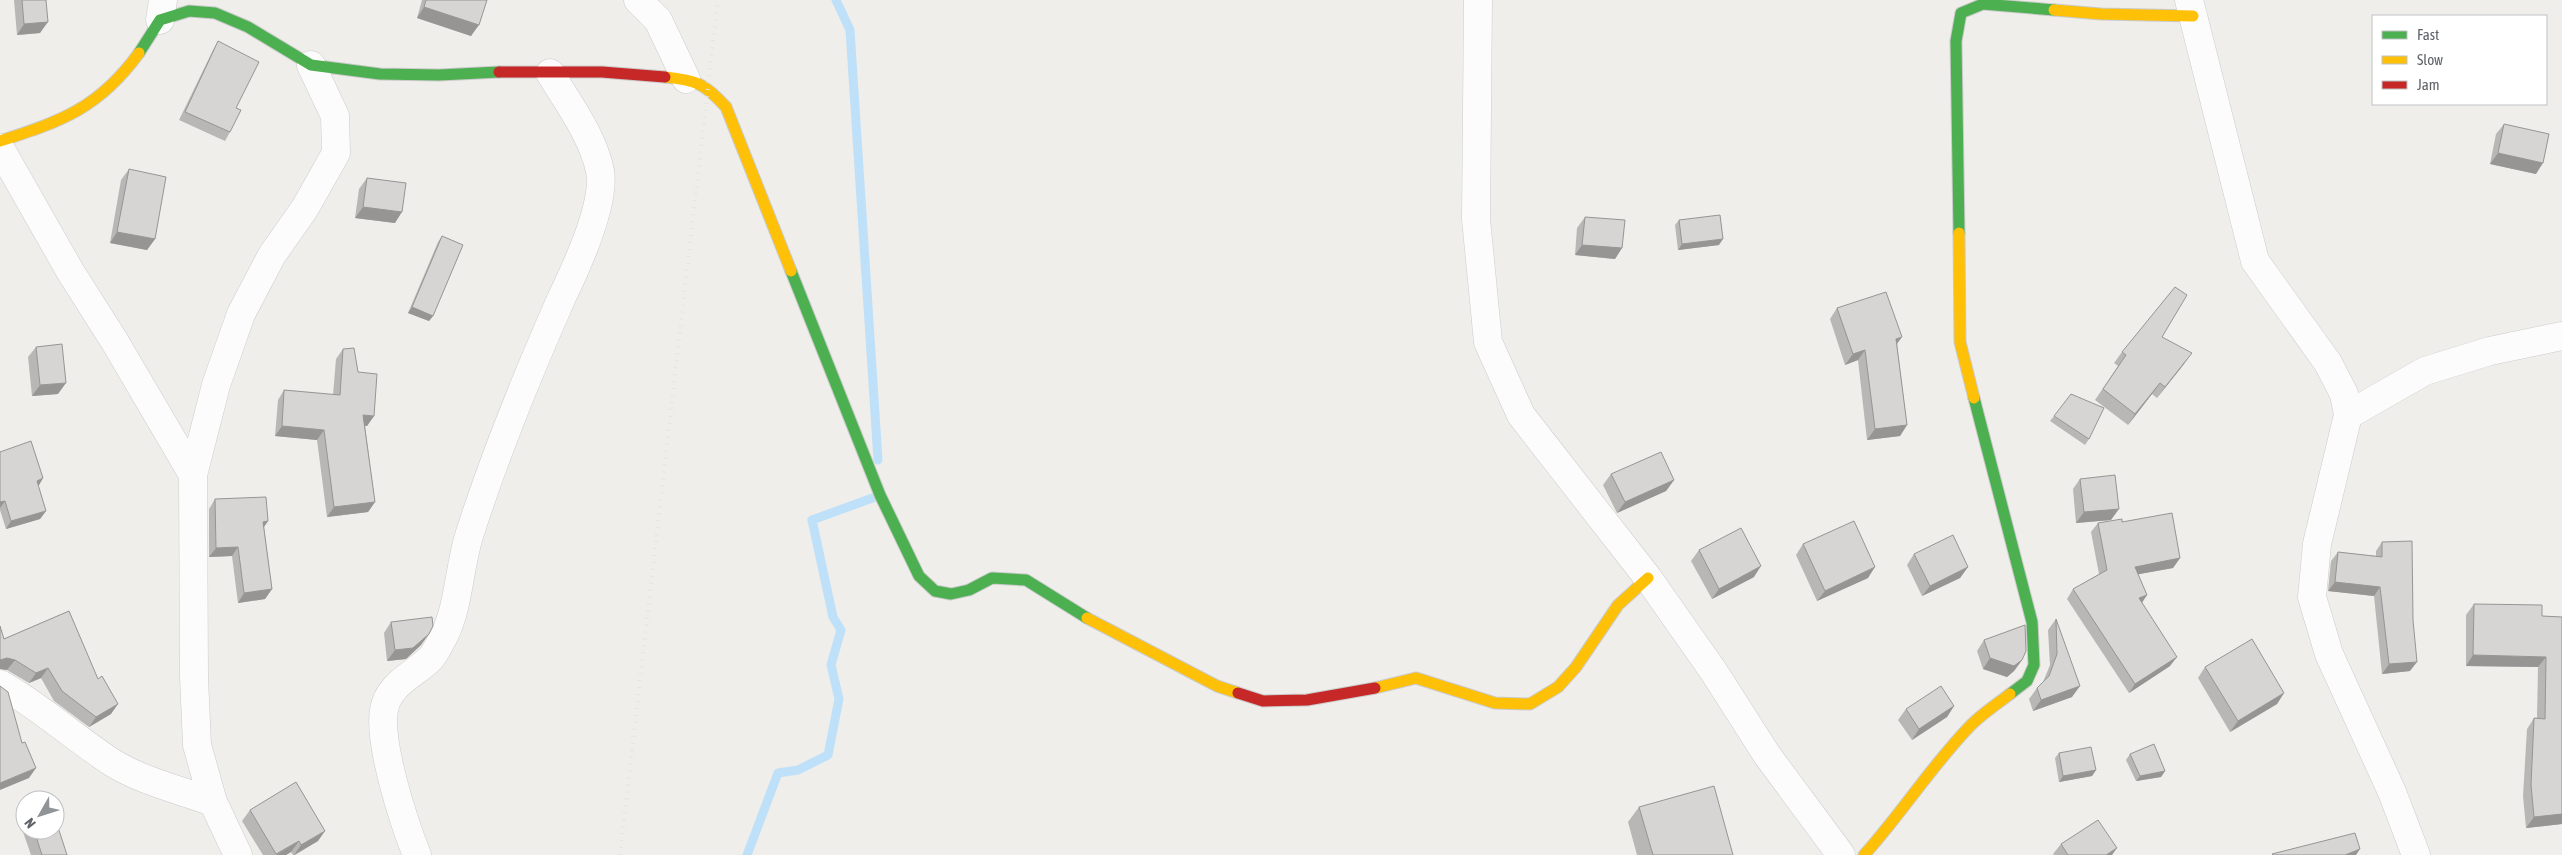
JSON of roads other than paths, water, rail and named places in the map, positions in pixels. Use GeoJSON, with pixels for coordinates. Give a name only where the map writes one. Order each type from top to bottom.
{"type":"FeatureCollection","features":[{"type":"Feature","properties":{"kind":"street"},"geometry":{"type":"LineString","coordinates":[[638,0],[658,20],[686,79]]}},
{"type":"Feature","properties":{"kind":"street"},"geometry":{"type":"LineString","coordinates":[[1478,0],[1476,219],[1488,342],[1521,415],[1648,578],[1714,672],[1767,756],[1841,855]]}},
{"type":"Feature","properties":{"kind":"street"},"geometry":{"type":"LineString","coordinates":[[1864,855],[1892,824],[1954,744],[1973,723],[2027,681],[2034,665],[2032,622],[1960,342],[1956,41],[1961,13],[1983,4],[2101,14],[2191,8],[2255,261],[2328,363],[2344,394],[2348,415],[2317,544],[2312,597],[2329,654],[2392,792],[2416,855]]}},
{"type":"Feature","properties":{"kind":"street"},"geometry":{"type":"LineString","coordinates":[[0,140],[43,127],[82,110],[119,76],[143,48],[161,10],[215,14],[248,27],[312,64],[380,74],[438,75],[511,71],[550,73],[602,72],[686,79],[709,88],[726,107],[880,496],[919,576],[935,591],[952,594],[969,590],[992,578],[1026,580],[1068,608],[1217,686],[1263,701],[1306,700],[1366,690],[1416,678],[1495,703],[1530,704],[1558,687],[1576,667],[1618,605],[1648,578]]}},
{"type":"Feature","properties":{"kind":"street"},"geometry":{"type":"LineString","coordinates":[[238,855],[213,802],[197,745],[194,676],[193,475],[216,385],[241,314],[272,255],[305,208],[336,153],[336,116],[312,64]]}},
{"type":"Feature","properties":{"kind":"street"},"geometry":{"type":"LineString","coordinates":[[417,855],[403,821],[385,736],[383,711],[389,693],[433,656],[445,634],[465,549],[495,455],[537,353],[579,261],[596,211],[600,172],[584,130],[550,73]]}},
{"type":"Feature","properties":{"kind":"street"},"geometry":{"type":"LineString","coordinates":[[0,148],[70,272],[116,342],[193,475]]}},
{"type":"Feature","properties":{"kind":"street"},"geometry":{"type":"LineString","coordinates":[[2348,415],[2425,371],[2490,351],[2562,336]]}},
{"type":"Feature","properties":{"kind":"street"},"geometry":{"type":"LineString","coordinates":[[0,684],[28,699],[71,734],[115,764],[213,802]]}},
{"type":"Feature","properties":{"kind":"waterway"},"geometry":{"type":"LineString","coordinates":[[836,0],[850,30],[878,460]]}},
{"type":"Feature","properties":{"kind":"waterway"},"geometry":{"type":"LineString","coordinates":[[747,855],[778,773],[798,770],[828,755],[839,699],[831,665],[841,630],[833,617],[812,520],[878,496]]}},
{"type":"Feature","properties":{"kind":"railway"},"geometry":{"type":"LineString","coordinates":[[620,855],[718,0]]}}]}
